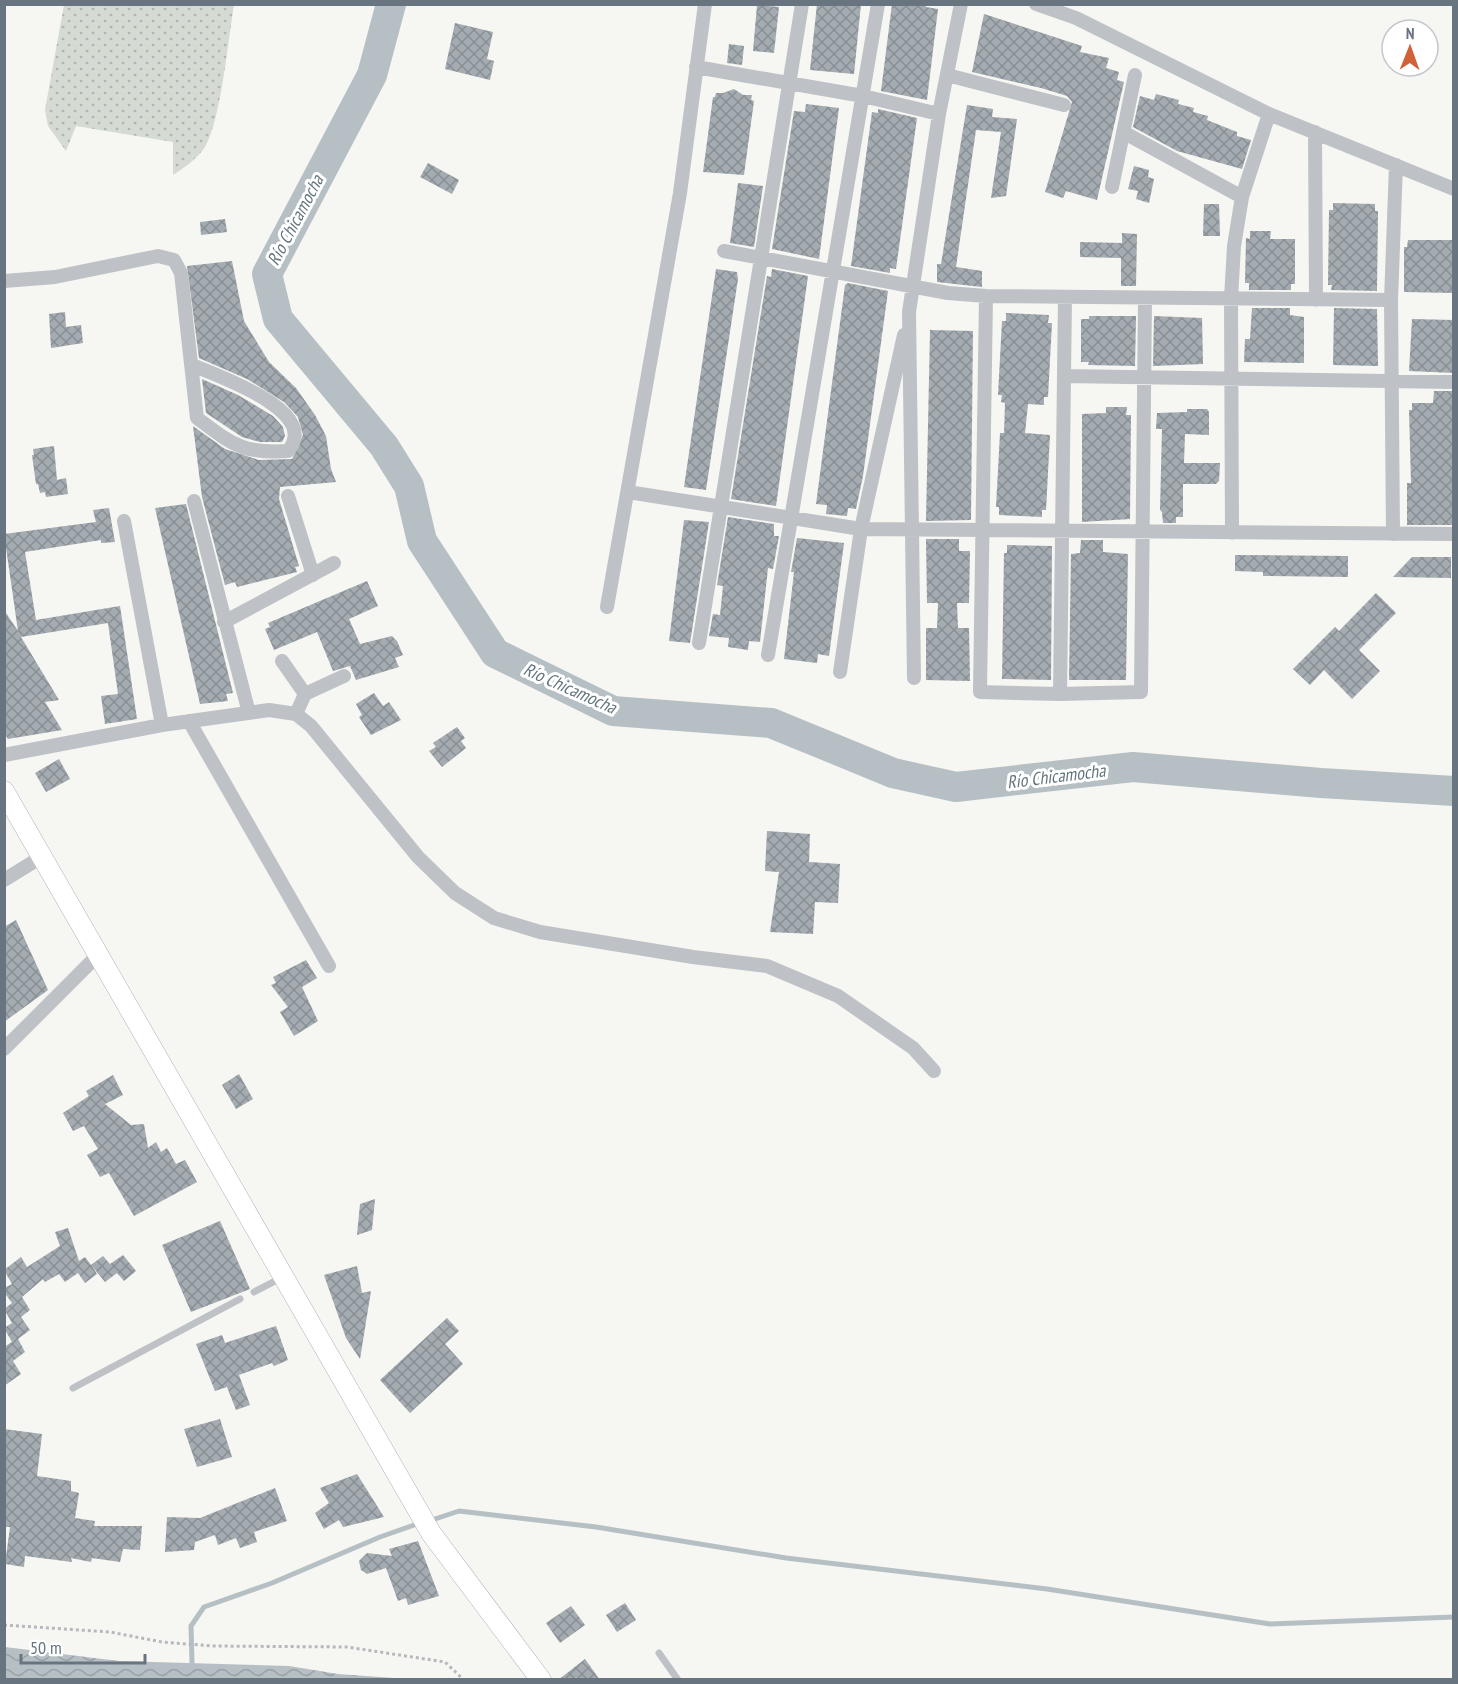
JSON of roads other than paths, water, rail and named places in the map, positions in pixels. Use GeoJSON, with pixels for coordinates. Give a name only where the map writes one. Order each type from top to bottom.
{"type":"FeatureCollection","features":[{"type":"Feature","properties":{"kind":"main road"},"geometry":{"type":"LineString","coordinates":[[4,791],[100,953],[431,1533],[541,1680]]}},
{"type":"Feature","properties":{"kind":"street"},"geometry":{"type":"LineString","coordinates":[[607,607],[680,193],[705,4]]}},
{"type":"Feature","properties":{"kind":"street"},"geometry":{"type":"LineString","coordinates":[[699,643],[802,4]]}},
{"type":"Feature","properties":{"kind":"street"},"geometry":{"type":"LineString","coordinates":[[768,655],[879,4]]}},
{"type":"Feature","properties":{"kind":"street"},"geometry":{"type":"LineString","coordinates":[[914,678],[909,312],[911,286],[939,114],[961,4]]}},
{"type":"Feature","properties":{"kind":"street"},"geometry":{"type":"LineString","coordinates":[[1036,4],[1085,22],[1269,114],[1454,189]]}},
{"type":"Feature","properties":{"kind":"street"},"geometry":{"type":"LineString","coordinates":[[696,67],[863,96],[939,114]]}},
{"type":"Feature","properties":{"kind":"street"},"geometry":{"type":"LineString","coordinates":[[947,75],[1064,105]]}},
{"type":"Feature","properties":{"kind":"street"},"geometry":{"type":"LineString","coordinates":[[1113,187],[1134,75]]}},
{"type":"Feature","properties":{"kind":"street"},"geometry":{"type":"LineString","coordinates":[[1232,533],[1234,246],[1242,197],[1269,114]]}},
{"type":"Feature","properties":{"kind":"street"},"geometry":{"type":"LineString","coordinates":[[1123,132],[1242,197]]}},
{"type":"Feature","properties":{"kind":"street"},"geometry":{"type":"LineString","coordinates":[[1315,132],[1316,300]]}},
{"type":"Feature","properties":{"kind":"street"},"geometry":{"type":"LineString","coordinates":[[1393,534],[1391,300],[1396,165]]}},
{"type":"Feature","properties":{"kind":"street"},"geometry":{"type":"LineString","coordinates":[[724,251],[948,293],[986,296],[1391,300]]}},
{"type":"Feature","properties":{"kind":"street"},"geometry":{"type":"LineString","coordinates":[[4,281],[55,277],[158,256],[174,260],[181,273],[197,418],[231,444],[250,451],[288,451],[293,446],[294,432],[290,421],[278,405],[192,365]]}},
{"type":"Feature","properties":{"kind":"street"},"geometry":{"type":"LineString","coordinates":[[986,296],[980,692],[1060,694],[1140,692],[1145,298]]}},
{"type":"Feature","properties":{"kind":"street"},"geometry":{"type":"LineString","coordinates":[[1060,694],[1065,297]]}},
{"type":"Feature","properties":{"kind":"street"},"geometry":{"type":"LineString","coordinates":[[840,672],[861,529],[909,312]]}},
{"type":"Feature","properties":{"kind":"street"},"geometry":{"type":"LineString","coordinates":[[1064,375],[1454,382]]}},
{"type":"Feature","properties":{"kind":"street"},"geometry":{"type":"LineString","coordinates":[[628,492],[861,529],[1454,534]]}},
{"type":"Feature","properties":{"kind":"street"},"geometry":{"type":"LineString","coordinates":[[288,496],[313,574]]}},
{"type":"Feature","properties":{"kind":"street"},"geometry":{"type":"LineString","coordinates":[[194,501],[249,713]]}},
{"type":"Feature","properties":{"kind":"street"},"geometry":{"type":"LineString","coordinates":[[124,521],[162,725]]}},
{"type":"Feature","properties":{"kind":"street"},"geometry":{"type":"LineString","coordinates":[[224,622],[334,563]]}},
{"type":"Feature","properties":{"kind":"street"},"geometry":{"type":"LineString","coordinates":[[282,661],[305,694]]}},
{"type":"Feature","properties":{"kind":"street"},"geometry":{"type":"LineString","coordinates":[[296,714],[305,694],[344,676]]}},
{"type":"Feature","properties":{"kind":"street"},"geometry":{"type":"LineString","coordinates":[[4,755],[162,725],[269,710],[296,714],[311,726],[418,857],[455,893],[487,914],[540,932],[693,957],[767,966],[838,996],[913,1048],[934,1071]]}},
{"type":"Feature","properties":{"kind":"street"},"geometry":{"type":"LineString","coordinates":[[189,722],[330,966]]}},
{"type":"Feature","properties":{"kind":"street"},"geometry":{"type":"LineString","coordinates":[[4,880],[43,856]]}},
{"type":"Feature","properties":{"kind":"street"},"geometry":{"type":"LineString","coordinates":[[4,1049],[100,953]]}},
{"type":"Feature","properties":{"kind":"lane"},"geometry":{"type":"LineString","coordinates":[[254,1292],[285,1276]]}},
{"type":"Feature","properties":{"kind":"lane"},"geometry":{"type":"LineString","coordinates":[[73,1388],[240,1299]]}},
{"type":"Feature","properties":{"kind":"lane"},"geometry":{"type":"LineString","coordinates":[[659,1653],[678,1680]]}},
{"type":"Feature","properties":{"kind":"water"},"geometry":{"type":"Polygon","coordinates":[[[5,1647],[119,1661],[289,1666],[338,1674],[408,1679],[5,1679],[5,1647]]]}},
{"type":"Feature","properties":{"kind":"waterway","name":"Río Chicamocha"},"geometry":{"type":"LineString","coordinates":[[391,4],[372,75],[267,274],[278,319],[384,446],[409,486],[422,541],[495,653],[613,711],[771,723],[893,773],[956,787],[1133,767],[1321,783],[1454,791]]}},
{"type":"Feature","properties":{"kind":"waterway"},"geometry":{"type":"LineString","coordinates":[[429,1521],[459,1511],[596,1527],[786,1558],[1047,1589],[1270,1624],[1454,1617]]}},
{"type":"Feature","properties":{"kind":"waterway"},"geometry":{"type":"LineString","coordinates":[[192,1663],[191,1626],[204,1607],[272,1583],[380,1537],[420,1523]]}}]}
